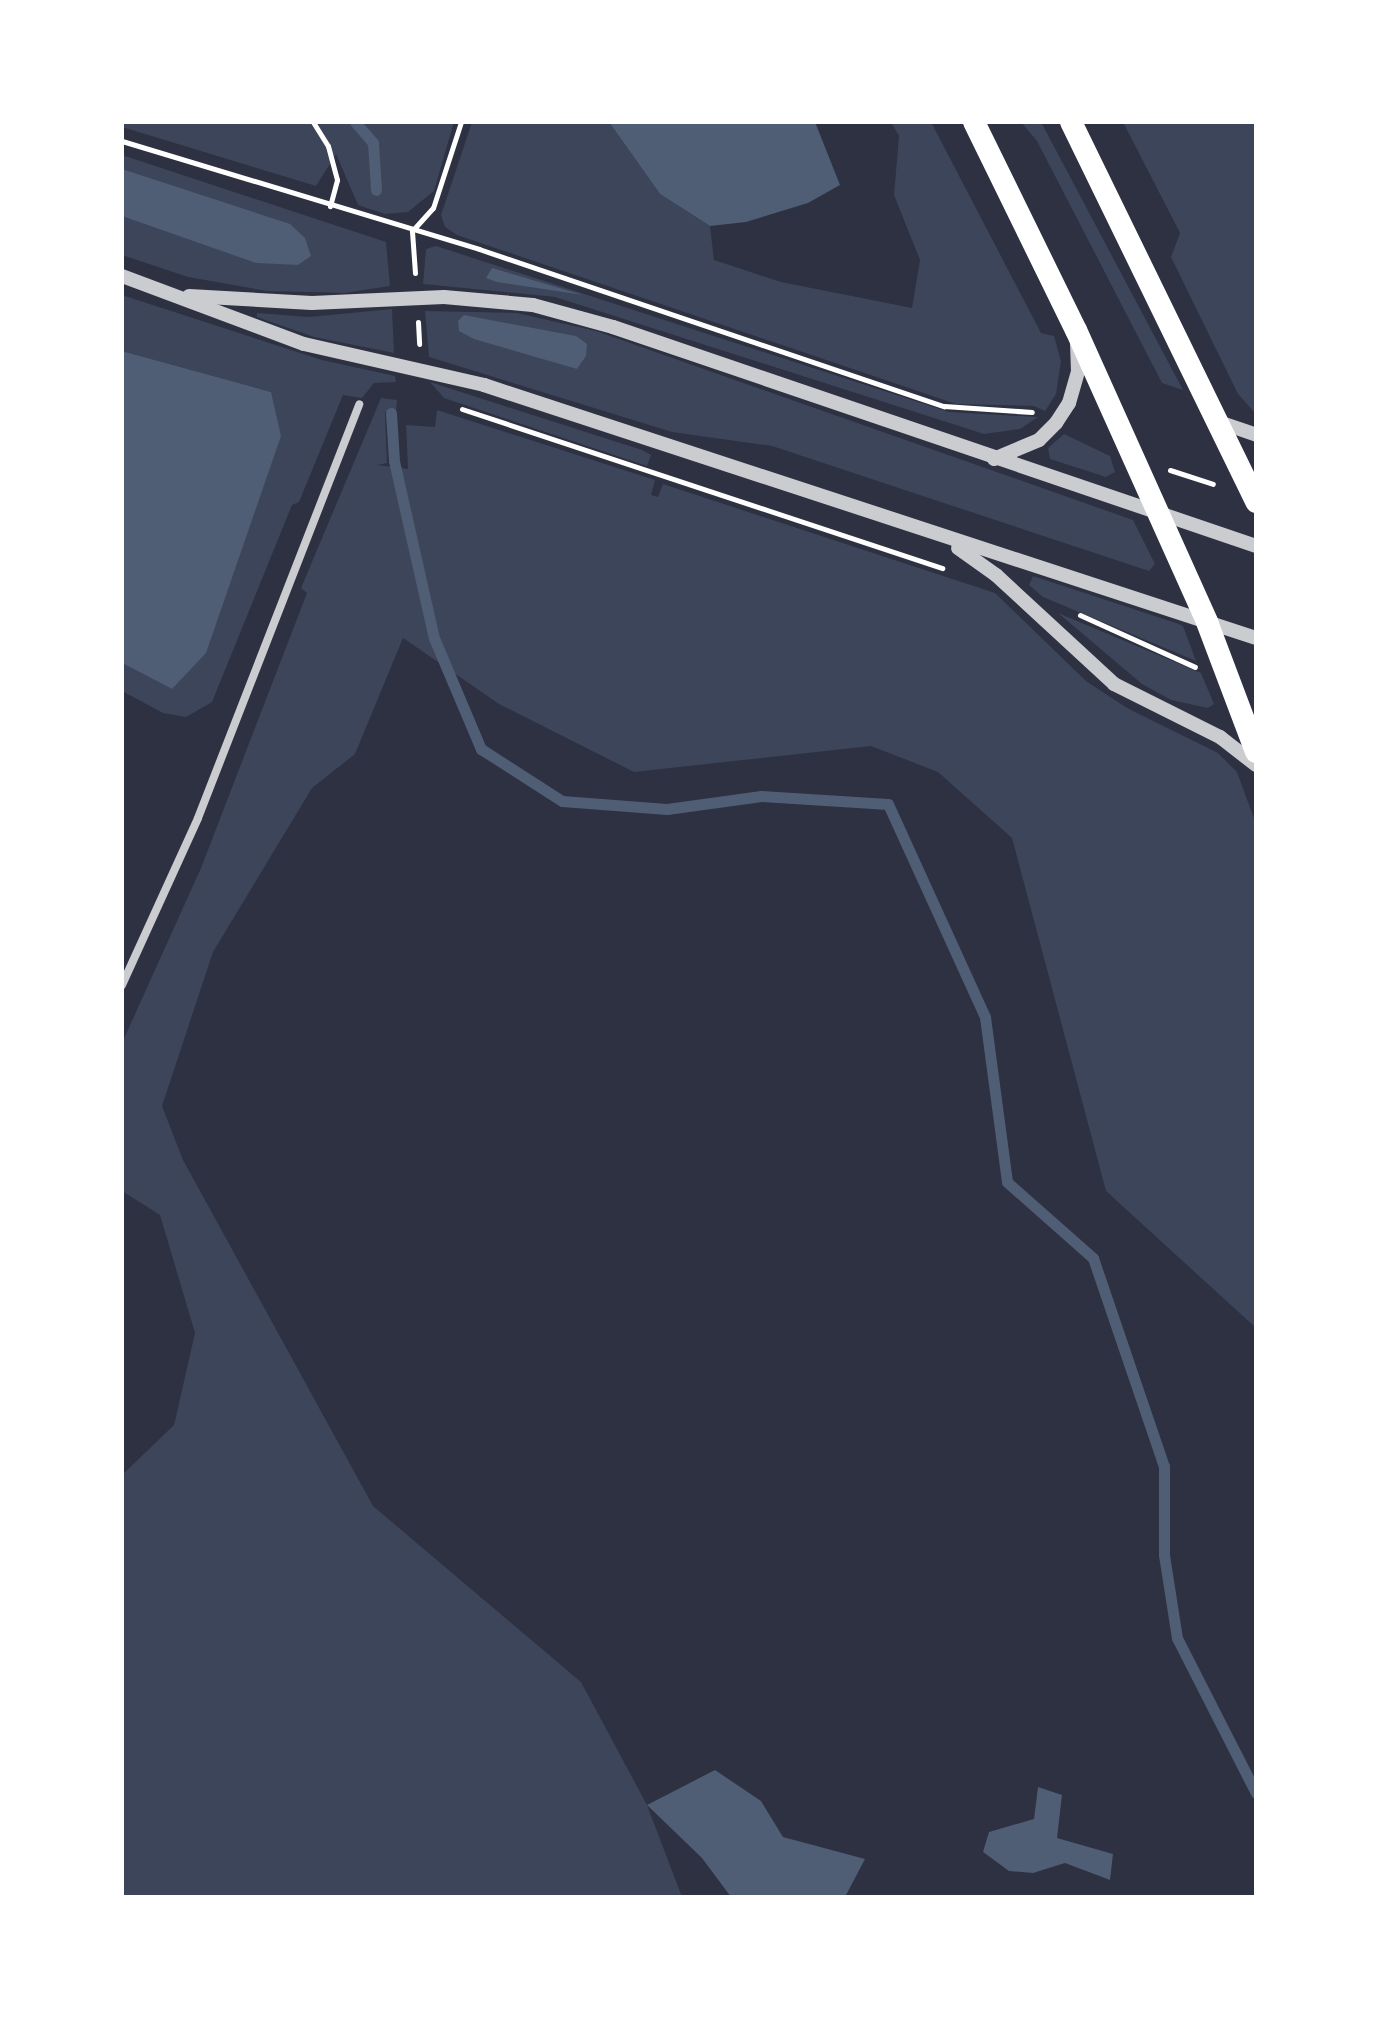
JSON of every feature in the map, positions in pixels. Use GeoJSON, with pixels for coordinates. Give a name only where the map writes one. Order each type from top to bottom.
{"type":"FeatureCollection","features":[{"type":"Feature","properties":{"kind":"highway"},"geometry":{"type":"LineString","coordinates":[[974,122],[1076,330],[1160,515],[1207,622],[1256,752]]}},
{"type":"Feature","properties":{"kind":"highway"},"geometry":{"type":"LineString","coordinates":[[1071,122],[1256,502]]}},
{"type":"Feature","properties":{"kind":"street"},"geometry":{"type":"LineString","coordinates":[[122,276],[304,344],[484,385],[945,539],[1256,638]]}},
{"type":"Feature","properties":{"kind":"street"},"geometry":{"type":"LineString","coordinates":[[177,295],[312,303],[444,297],[533,305],[613,327],[1256,546]]}},
{"type":"Feature","properties":{"kind":"street"},"geometry":{"type":"LineString","coordinates":[[994,459],[1039,440],[1069,403],[1078,371],[1076,330]]}},
{"type":"Feature","properties":{"kind":"street"},"geometry":{"type":"LineString","coordinates":[[122,985],[213,782],[359,404]]}},
{"type":"Feature","properties":{"kind":"street"},"geometry":{"type":"LineString","coordinates":[[1219,422],[1256,435]]}},
{"type":"Feature","properties":{"kind":"street"},"geometry":{"type":"LineString","coordinates":[[945,539],[996,575],[1114,684],[1220,737],[1256,765]]}},
{"type":"Feature","properties":{"kind":"path"},"geometry":{"type":"LineString","coordinates":[[313,122],[328,146],[337,180],[330,206]]}},
{"type":"Feature","properties":{"kind":"path"},"geometry":{"type":"LineString","coordinates":[[416,290],[412,231],[433,208],[461,122]]}},
{"type":"Feature","properties":{"kind":"path"},"geometry":{"type":"LineString","coordinates":[[122,141],[412,231],[944,406],[1040,416]]}},
{"type":"Feature","properties":{"kind":"path"},"geometry":{"type":"LineString","coordinates":[[418,310],[420,358]]}},
{"type":"Feature","properties":{"kind":"path"},"geometry":{"type":"LineString","coordinates":[[451,405],[958,574]]}},
{"type":"Feature","properties":{"kind":"path"},"geometry":{"type":"LineString","coordinates":[[1073,613],[1200,669]]}},
{"type":"Feature","properties":{"kind":"shaded area"},"geometry":{"type":"Polygon","coordinates":[[[122,122],[454,122],[434,191],[408,212],[385,214],[358,205],[336,154],[316,186],[122,127],[122,122]]]}},
{"type":"Feature","properties":{"kind":"shaded area"},"geometry":{"type":"Polygon","coordinates":[[[472,122],[609,122],[660,194],[710,226],[714,260],[781,282],[912,308],[920,260],[894,195],[899,136],[891,122],[931,122],[1041,333],[1054,336],[1061,361],[1056,394],[1045,411],[1034,406],[956,404],[457,235],[445,227],[441,215],[472,122]]]}},
{"type":"Feature","properties":{"kind":"shaded area"},"geometry":{"type":"Polygon","coordinates":[[[609,122],[815,122],[840,185],[808,203],[746,222],[710,226],[660,194],[609,122]]]}},
{"type":"Feature","properties":{"kind":"shaded area"},"geometry":{"type":"Polygon","coordinates":[[[1021,122],[1041,122],[1183,390],[1162,383],[1037,141],[1021,122]]]}},
{"type":"Feature","properties":{"kind":"shaded area"},"geometry":{"type":"Polygon","coordinates":[[[1123,122],[1256,122],[1256,414],[1238,394],[1171,257],[1180,233],[1123,122]]]}},
{"type":"Feature","properties":{"kind":"shaded area"},"geometry":{"type":"Polygon","coordinates":[[[122,155],[386,242],[390,286],[344,293],[267,291],[188,277],[122,255],[122,155]]]}},
{"type":"Feature","properties":{"kind":"shaded area"},"geometry":{"type":"Polygon","coordinates":[[[122,169],[290,224],[305,238],[311,256],[298,265],[256,263],[122,216],[122,169]]]}},
{"type":"Feature","properties":{"kind":"shaded area"},"geometry":{"type":"Polygon","coordinates":[[[436,246],[949,412],[1038,417],[1020,429],[984,434],[555,297],[423,284],[426,249],[436,246]]]}},
{"type":"Feature","properties":{"kind":"shaded area"},"geometry":{"type":"Polygon","coordinates":[[[492,268],[583,295],[497,282],[486,278],[492,268]]]}},
{"type":"Feature","properties":{"kind":"shaded area"},"geometry":{"type":"Polygon","coordinates":[[[122,295],[322,360],[395,376],[396,382],[374,383],[362,398],[343,395],[299,502],[292,505],[212,702],[186,717],[163,713],[122,691],[122,663],[172,689],[271,392],[122,351],[122,295]]]}},
{"type":"Feature","properties":{"kind":"shaded area"},"geometry":{"type":"Polygon","coordinates":[[[392,309],[394,353],[314,337],[257,317],[257,313],[309,317],[392,309]]]}},
{"type":"Feature","properties":{"kind":"shaded area"},"geometry":{"type":"Polygon","coordinates":[[[425,311],[517,313],[596,331],[1133,520],[1155,564],[1149,571],[772,446],[672,432],[429,357],[425,311]]]}},
{"type":"Feature","properties":{"kind":"shaded area"},"geometry":{"type":"Polygon","coordinates":[[[464,315],[576,336],[587,344],[586,356],[577,369],[474,339],[459,331],[458,321],[464,315]]]}},
{"type":"Feature","properties":{"kind":"shaded area"},"geometry":{"type":"Polygon","coordinates":[[[122,351],[271,392],[281,436],[206,653],[172,689],[122,663],[122,351]]]}},
{"type":"Feature","properties":{"kind":"shaded area"},"geometry":{"type":"Polygon","coordinates":[[[430,382],[651,455],[647,466],[444,398],[430,382]]]}},
{"type":"Feature","properties":{"kind":"shaded area"},"geometry":{"type":"Polygon","coordinates":[[[381,398],[397,400],[396,412],[385,412],[387,463],[377,465],[408,469],[406,425],[435,427],[437,410],[655,480],[651,495],[658,497],[663,484],[995,593],[1086,681],[1127,708],[1218,753],[1237,772],[1256,824],[1256,1328],[1106,1191],[1012,838],[938,772],[871,746],[634,772],[499,704],[403,638],[355,754],[312,788],[213,952],[162,1106],[183,1160],[373,1506],[581,1682],[647,1805],[682,1897],[122,1897],[122,1475],[174,1425],[195,1333],[160,1215],[122,1191],[122,1043],[201,868],[307,593],[301,588],[381,398]]]}},
{"type":"Feature","properties":{"kind":"shaded area"},"geometry":{"type":"Polygon","coordinates":[[[1064,434],[1110,456],[1115,472],[1106,477],[1050,459],[1048,448],[1064,434]]]}},
{"type":"Feature","properties":{"kind":"shaded area"},"geometry":{"type":"Polygon","coordinates":[[[1033,576],[1183,626],[1196,661],[1043,597],[1029,585],[1033,576]]]}},
{"type":"Feature","properties":{"kind":"shaded area"},"geometry":{"type":"Polygon","coordinates":[[[1058,613],[1201,673],[1214,704],[1208,708],[1171,700],[1142,684],[1058,613]]]}},
{"type":"Feature","properties":{"kind":"shaded area"},"geometry":{"type":"Polygon","coordinates":[[[715,1770],[761,1801],[783,1837],[865,1859],[845,1897],[731,1897],[702,1858],[647,1805],[715,1770]]]}},
{"type":"Feature","properties":{"kind":"shaded area"},"geometry":{"type":"Polygon","coordinates":[[[1038,1787],[1062,1795],[1057,1838],[1113,1854],[1110,1880],[1065,1863],[1033,1873],[1009,1871],[983,1852],[989,1832],[1034,1819],[1038,1787]]]}},
{"type":"Feature","properties":{"kind":"waterway"},"geometry":{"type":"LineString","coordinates":[[355,122],[373,143],[376,190]]}},
{"type":"Feature","properties":{"kind":"waterway"},"geometry":{"type":"LineString","coordinates":[[391,413],[394,461],[434,638],[481,749],[562,801],[667,809],[761,796],[888,804],[985,1017],[1007,1182],[1093,1258],[1164,1466],[1164,1555],[1177,1638],[1256,1793]]}}]}
